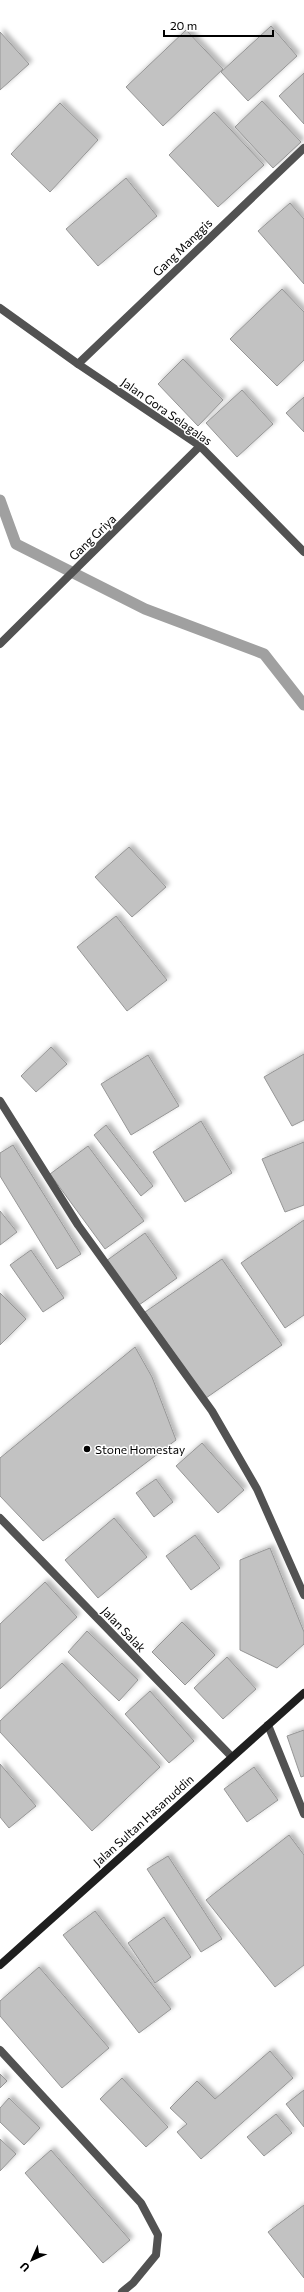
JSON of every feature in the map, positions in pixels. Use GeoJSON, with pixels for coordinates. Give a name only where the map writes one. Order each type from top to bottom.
{"type":"FeatureCollection","features":[{"type":"Feature","properties":{"kind":"main road","name":"Jalan Sultan Hasanuddin"},"geometry":{"type":"LineString","coordinates":[[0,1965],[231,1756],[304,1693]]}},
{"type":"Feature","properties":{"kind":"street","name":"Gang Manggis"},"geometry":{"type":"LineString","coordinates":[[78,364],[304,148]]}},
{"type":"Feature","properties":{"kind":"street","name":"Jalan Gora Selagalas"},"geometry":{"type":"LineString","coordinates":[[0,308],[78,364],[200,446],[304,552]]}},
{"type":"Feature","properties":{"kind":"street","name":"Gang Griya"},"geometry":{"type":"LineString","coordinates":[[0,644],[200,446]]}},
{"type":"Feature","properties":{"kind":"street"},"geometry":{"type":"LineString","coordinates":[[0,1101],[78,1225],[220,1424],[257,1489],[304,1595]]}},
{"type":"Feature","properties":{"kind":"street","name":"Jalan Salak"},"geometry":{"type":"LineString","coordinates":[[0,1518],[231,1756]]}},
{"type":"Feature","properties":{"kind":"street"},"geometry":{"type":"LineString","coordinates":[[268,1725],[304,1814]]}},
{"type":"Feature","properties":{"kind":"street"},"geometry":{"type":"LineString","coordinates":[[0,2050],[141,2203],[158,2235],[156,2255],[133,2283],[122,2292]]}},
{"type":"Feature","properties":{"kind":"building"},"geometry":{"type":"Polygon","coordinates":[[[271,26],[297,56],[248,101],[221,72],[271,26]]]}},
{"type":"Feature","properties":{"kind":"building"},"geometry":{"type":"Polygon","coordinates":[[[186,30],[223,69],[163,126],[126,87],[186,30]]]}},
{"type":"Feature","properties":{"kind":"building"},"geometry":{"type":"Polygon","coordinates":[[[0,32],[29,64],[0,90],[0,32]]]}},
{"type":"Feature","properties":{"kind":"building"},"geometry":{"type":"Polygon","coordinates":[[[304,73],[304,124],[279,96],[304,73]]]}},
{"type":"Feature","properties":{"kind":"building"},"geometry":{"type":"Polygon","coordinates":[[[262,101],[301,142],[273,168],[235,127],[262,101]]]}},
{"type":"Feature","properties":{"kind":"building"},"geometry":{"type":"Polygon","coordinates":[[[60,103],[98,140],[50,192],[11,154],[60,103]]]}},
{"type":"Feature","properties":{"kind":"building"},"geometry":{"type":"Polygon","coordinates":[[[214,112],[264,165],[218,207],[169,155],[214,112]]]}},
{"type":"Feature","properties":{"kind":"building"},"geometry":{"type":"Polygon","coordinates":[[[126,178],[157,216],[98,266],[66,229],[126,178]]]}},
{"type":"Feature","properties":{"kind":"building"},"geometry":{"type":"Polygon","coordinates":[[[290,203],[304,219],[304,284],[258,231],[290,203]]]}},
{"type":"Feature","properties":{"kind":"building"},"geometry":{"type":"Polygon","coordinates":[[[282,289],[304,312],[304,360],[277,386],[230,339],[282,289]]]}},
{"type":"Feature","properties":{"kind":"building"},"geometry":{"type":"Polygon","coordinates":[[[183,359],[223,400],[198,426],[158,384],[183,359]]]}},
{"type":"Feature","properties":{"kind":"building"},"geometry":{"type":"Polygon","coordinates":[[[242,390],[273,424],[237,457],[206,423],[242,390]]]}},
{"type":"Feature","properties":{"kind":"building"},"geometry":{"type":"Polygon","coordinates":[[[304,397],[304,432],[286,413],[304,397]]]}},
{"type":"Feature","properties":{"kind":"building"},"geometry":{"type":"Polygon","coordinates":[[[129,847],[166,887],[132,917],[95,877],[129,847]]]}},
{"type":"Feature","properties":{"kind":"building"},"geometry":{"type":"Polygon","coordinates":[[[116,916],[167,980],[127,1011],[77,947],[116,916]]]}},
{"type":"Feature","properties":{"kind":"building"},"geometry":{"type":"Polygon","coordinates":[[[51,1047],[67,1064],[36,1092],[21,1076],[51,1047]]]}},
{"type":"Feature","properties":{"kind":"building"},"geometry":{"type":"Polygon","coordinates":[[[304,1054],[304,1120],[292,1126],[264,1077],[304,1054]]]}},
{"type":"Feature","properties":{"kind":"building"},"geometry":{"type":"Polygon","coordinates":[[[148,1055],[179,1106],[131,1135],[101,1084],[148,1055]]]}},
{"type":"Feature","properties":{"kind":"building"},"geometry":{"type":"Polygon","coordinates":[[[201,1121],[232,1173],[185,1202],[153,1152],[201,1121]]]}},
{"type":"Feature","properties":{"kind":"building"},"geometry":{"type":"Polygon","coordinates":[[[106,1125],[153,1186],[141,1196],[94,1135],[106,1125]]]}},
{"type":"Feature","properties":{"kind":"building"},"geometry":{"type":"Polygon","coordinates":[[[304,1142],[304,1205],[285,1212],[262,1159],[304,1142]]]}},
{"type":"Feature","properties":{"kind":"building"},"geometry":{"type":"Polygon","coordinates":[[[13,1145],[81,1254],[57,1269],[0,1176],[0,1153],[13,1145]]]}},
{"type":"Feature","properties":{"kind":"building"},"geometry":{"type":"Polygon","coordinates":[[[88,1146],[144,1221],[105,1249],[50,1174],[88,1146]]]}},
{"type":"Feature","properties":{"kind":"building"},"geometry":{"type":"Polygon","coordinates":[[[0,1211],[17,1232],[0,1245],[0,1211]]]}},
{"type":"Feature","properties":{"kind":"building"},"geometry":{"type":"Polygon","coordinates":[[[304,1220],[304,1315],[285,1328],[241,1263],[304,1220]]]}},
{"type":"Feature","properties":{"kind":"building"},"geometry":{"type":"Polygon","coordinates":[[[145,1233],[177,1278],[139,1305],[106,1261],[145,1233]]]}},
{"type":"Feature","properties":{"kind":"building"},"geometry":{"type":"Polygon","coordinates":[[[31,1250],[64,1298],[43,1312],[10,1265],[31,1250]]]}},
{"type":"Feature","properties":{"kind":"building"},"geometry":{"type":"Polygon","coordinates":[[[222,1259],[282,1345],[206,1398],[145,1312],[222,1259]]]}},
{"type":"Feature","properties":{"kind":"building"},"geometry":{"type":"Polygon","coordinates":[[[0,1293],[26,1319],[0,1345],[0,1293]]]}},
{"type":"Feature","properties":{"kind":"building","name":"Stone Homestay"},"geometry":{"type":"Polygon","coordinates":[[[135,1347],[152,1377],[176,1440],[43,1541],[0,1496],[0,1458],[135,1347]]]}},
{"type":"Feature","properties":{"kind":"building"},"geometry":{"type":"Polygon","coordinates":[[[202,1443],[244,1490],[218,1513],[176,1466],[202,1443]]]}},
{"type":"Feature","properties":{"kind":"building"},"geometry":{"type":"Polygon","coordinates":[[[156,1479],[173,1502],[154,1517],[136,1493],[156,1479]]]}},
{"type":"Feature","properties":{"kind":"building"},"geometry":{"type":"Polygon","coordinates":[[[114,1518],[147,1557],[98,1598],[65,1560],[114,1518]]]}},
{"type":"Feature","properties":{"kind":"building"},"geometry":{"type":"Polygon","coordinates":[[[195,1535],[220,1568],[191,1590],[166,1556],[195,1535]]]}},
{"type":"Feature","properties":{"kind":"building"},"geometry":{"type":"Polygon","coordinates":[[[270,1548],[304,1632],[304,1644],[277,1668],[240,1650],[240,1560],[270,1548]]]}},
{"type":"Feature","properties":{"kind":"building"},"geometry":{"type":"Polygon","coordinates":[[[45,1582],[77,1617],[0,1689],[0,1624],[45,1582]]]}},
{"type":"Feature","properties":{"kind":"building"},"geometry":{"type":"Polygon","coordinates":[[[182,1622],[215,1655],[185,1685],[152,1652],[182,1622]]]}},
{"type":"Feature","properties":{"kind":"building"},"geometry":{"type":"Polygon","coordinates":[[[87,1631],[138,1680],[119,1701],[68,1652],[87,1631]]]}},
{"type":"Feature","properties":{"kind":"building"},"geometry":{"type":"Polygon","coordinates":[[[227,1657],[256,1689],[223,1719],[194,1688],[227,1657]]]}},
{"type":"Feature","properties":{"kind":"building"},"geometry":{"type":"Polygon","coordinates":[[[62,1663],[160,1767],[92,1831],[0,1732],[0,1721],[62,1663]]]}},
{"type":"Feature","properties":{"kind":"building"},"geometry":{"type":"Polygon","coordinates":[[[150,1691],[194,1741],[169,1763],[125,1714],[150,1691]]]}},
{"type":"Feature","properties":{"kind":"building"},"geometry":{"type":"Polygon","coordinates":[[[304,1730],[304,1776],[301,1777],[287,1736],[304,1730]]]}},
{"type":"Feature","properties":{"kind":"building"},"geometry":{"type":"Polygon","coordinates":[[[0,1764],[36,1806],[9,1828],[0,1817],[0,1764]]]}},
{"type":"Feature","properties":{"kind":"building"},"geometry":{"type":"Polygon","coordinates":[[[254,1767],[278,1800],[247,1822],[224,1789],[254,1767]]]}},
{"type":"Feature","properties":{"kind":"building"},"geometry":{"type":"Polygon","coordinates":[[[289,1835],[304,1855],[304,1965],[275,1987],[206,1900],[289,1835]]]}},
{"type":"Feature","properties":{"kind":"building"},"geometry":{"type":"Polygon","coordinates":[[[168,1856],[222,1939],[201,1952],[147,1869],[168,1856]]]}},
{"type":"Feature","properties":{"kind":"building"},"geometry":{"type":"Polygon","coordinates":[[[95,1911],[171,2009],[139,2033],[63,1935],[95,1911]]]}},
{"type":"Feature","properties":{"kind":"building"},"geometry":{"type":"Polygon","coordinates":[[[164,1917],[191,1957],[155,1983],[128,1943],[164,1917]]]}},
{"type":"Feature","properties":{"kind":"building"},"geometry":{"type":"Polygon","coordinates":[[[39,1967],[109,2048],[62,2088],[0,2016],[0,2001],[39,1967]]]}},
{"type":"Feature","properties":{"kind":"building"},"geometry":{"type":"Polygon","coordinates":[[[270,2051],[293,2078],[201,2159],[177,2132],[187,2124],[170,2108],[197,2081],[215,2099],[270,2051]]]}},
{"type":"Feature","properties":{"kind":"building"},"geometry":{"type":"Polygon","coordinates":[[[0,2074],[7,2081],[0,2088],[0,2074]]]}},
{"type":"Feature","properties":{"kind":"building"},"geometry":{"type":"Polygon","coordinates":[[[122,2078],[168,2127],[146,2147],[100,2099],[122,2078]]]}},
{"type":"Feature","properties":{"kind":"building"},"geometry":{"type":"Polygon","coordinates":[[[304,2090],[304,2127],[286,2104],[304,2090]]]}},
{"type":"Feature","properties":{"kind":"building"},"geometry":{"type":"Polygon","coordinates":[[[9,2098],[40,2128],[24,2145],[0,2122],[0,2108],[9,2098]]]}},
{"type":"Feature","properties":{"kind":"building"},"geometry":{"type":"Polygon","coordinates":[[[276,2114],[292,2133],[264,2156],[247,2137],[276,2114]]]}},
{"type":"Feature","properties":{"kind":"building"},"geometry":{"type":"Polygon","coordinates":[[[0,2139],[16,2154],[0,2171],[0,2139]]]}},
{"type":"Feature","properties":{"kind":"building"},"geometry":{"type":"Polygon","coordinates":[[[51,2150],[130,2240],[103,2263],[25,2173],[51,2150]]]}},
{"type":"Feature","properties":{"kind":"building"},"geometry":{"type":"Polygon","coordinates":[[[304,2205],[304,2278],[268,2232],[304,2205]]]}},
{"type":"Feature","properties":{"kind":"waterway"},"geometry":{"type":"LineString","coordinates":[[0,500],[16,544],[145,609],[264,654],[304,705]]}},
{"type":"Feature","properties":{"kind":"place","name":"Stone Homestay"},"geometry":{"type":"Point","coordinates":[87,1449]}}]}
